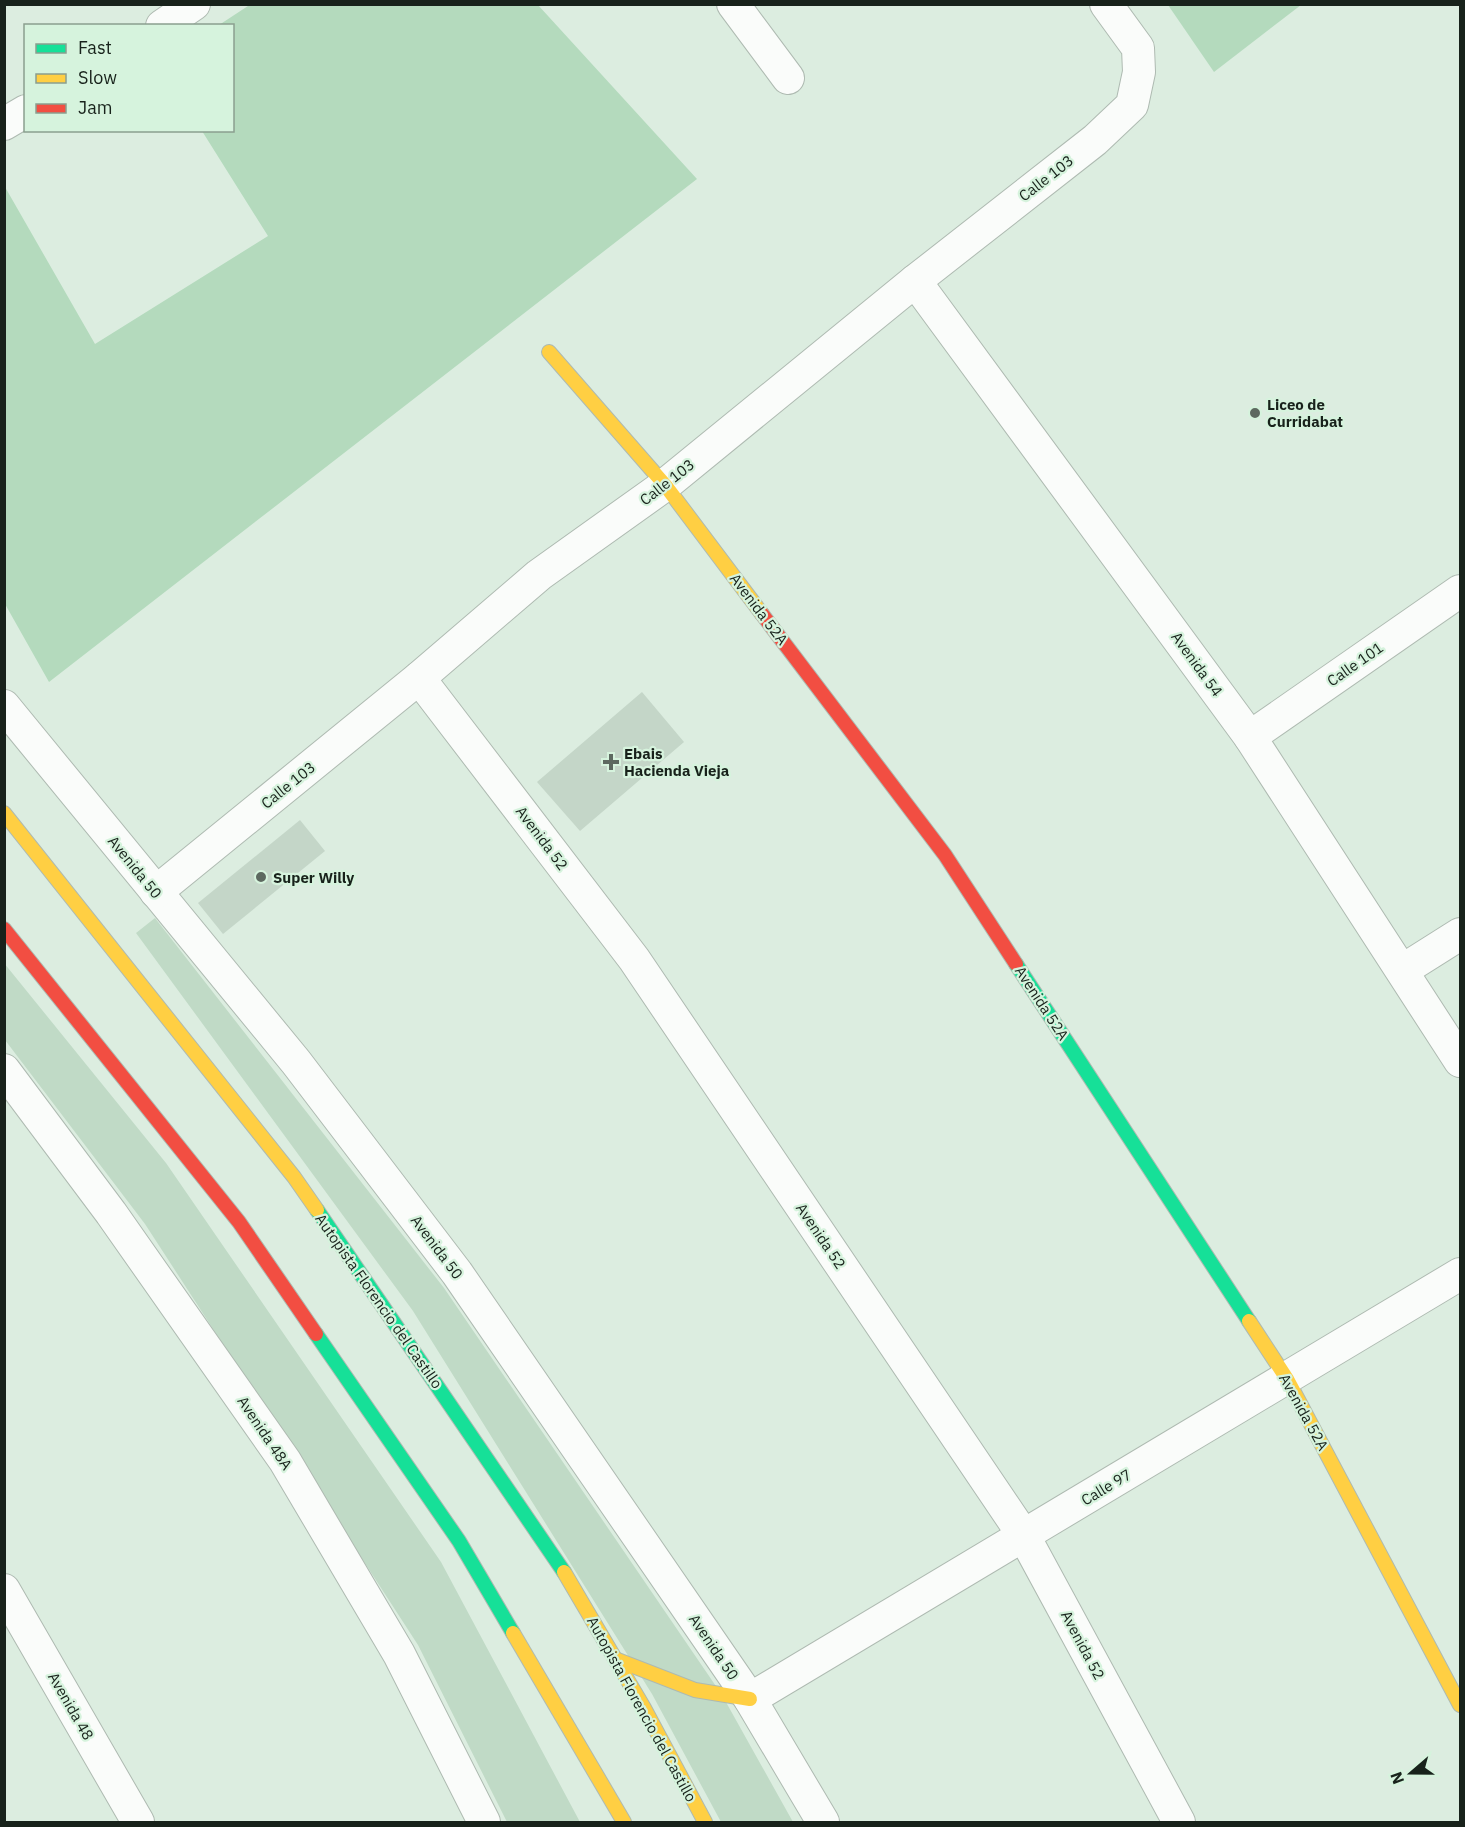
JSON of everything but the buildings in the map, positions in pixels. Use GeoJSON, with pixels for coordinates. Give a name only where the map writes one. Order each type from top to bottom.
{"type":"FeatureCollection","features":[{"type":"Feature","properties":{"kind":"main road","name":"Avenida 52A"},"geometry":{"type":"LineString","coordinates":[[549,352],[665,485],[945,855],[1287,1379],[1461,1705]]}},
{"type":"Feature","properties":{"kind":"main road","name":"Autopista Florencio del Castillo"},"geometry":{"type":"LineString","coordinates":[[4,813],[294,1177],[547,1544],[615,1659],[705,1822]]}},
{"type":"Feature","properties":{"kind":"main road"},"geometry":{"type":"LineString","coordinates":[[4,929],[239,1222],[459,1541],[624,1822]]}},
{"type":"Feature","properties":{"kind":"main road"},"geometry":{"type":"LineString","coordinates":[[615,1659],[695,1690],[750,1699]]}},
{"type":"Feature","properties":{"kind":"street"},"geometry":{"type":"LineString","coordinates":[[732,4],[788,78]]}},
{"type":"Feature","properties":{"kind":"street","name":"Calle 103"},"geometry":{"type":"LineString","coordinates":[[156,892],[419,678],[539,575],[665,485],[915,281],[1095,140],[1132,105],[1139,72],[1138,48],[1106,4]]}},
{"type":"Feature","properties":{"kind":"street"},"geometry":{"type":"LineString","coordinates":[[4,124],[24,112]]}},
{"type":"Feature","properties":{"kind":"street","name":"Avenida 54"},"geometry":{"type":"LineString","coordinates":[[915,281],[1250,737],[1461,1061]]}},
{"type":"Feature","properties":{"kind":"street","name":"Calle 101"},"geometry":{"type":"LineString","coordinates":[[1250,737],[1461,591]]}},
{"type":"Feature","properties":{"kind":"street","name":"Avenida 52"},"geometry":{"type":"LineString","coordinates":[[419,678],[634,959],[1024,1536],[1179,1822]]}},
{"type":"Feature","properties":{"kind":"street","name":"Avenida 50"},"geometry":{"type":"LineString","coordinates":[[4,706],[296,1062],[457,1273],[750,1699],[823,1822]]}},
{"type":"Feature","properties":{"kind":"street"},"geometry":{"type":"LineString","coordinates":[[1403,970],[1461,934]]}},
{"type":"Feature","properties":{"kind":"street","name":"Avenida 48A"},"geometry":{"type":"LineString","coordinates":[[4,1070],[111,1213],[285,1461],[399,1654],[484,1822]]}},
{"type":"Feature","properties":{"kind":"street","name":"Calle 97"},"geometry":{"type":"LineString","coordinates":[[750,1699],[1461,1274]]}},
{"type":"Feature","properties":{"kind":"street","name":"Avenida 48"},"geometry":{"type":"LineString","coordinates":[[4,1590],[138,1822]]}},
{"type":"Feature","properties":{"kind":"green space"},"geometry":{"type":"Polygon","coordinates":[[[251,4],[538,5],[697,179],[49,682],[5,604],[5,187],[95,344],[268,236],[203,132],[234,132],[234,24],[221,24],[251,4]]]}},
{"type":"Feature","properties":{"kind":"green space"},"geometry":{"type":"Polygon","coordinates":[[[1168,5],[1301,5],[1214,72],[1168,5]]]}},
{"type":"Feature","properties":{"kind":"green space"},"geometry":{"type":"Polygon","coordinates":[[[155,918],[444,1288],[722,1695],[793,1822],[721,1822],[652,1694],[413,1311],[136,933],[155,918]]]}},
{"type":"Feature","properties":{"kind":"green space"},"geometry":{"type":"Polygon","coordinates":[[[4,963],[166,1163],[441,1562],[580,1822],[507,1822],[418,1645],[145,1224],[5,1040],[4,963]]]}},
{"type":"Feature","properties":{"kind":"traffic: fast"},"geometry":{"type":"LineString","coordinates":[[1016,964],[1249,1321]]}},
{"type":"Feature","properties":{"kind":"traffic: fast"},"geometry":{"type":"LineString","coordinates":[[317,1210],[564,1572]]}},
{"type":"Feature","properties":{"kind":"traffic: fast"},"geometry":{"type":"LineString","coordinates":[[316,1334],[459,1541],[513,1633]]}},
{"type":"Feature","properties":{"kind":"traffic: slow"},"geometry":{"type":"LineString","coordinates":[[549,352],[665,485],[762,614]]}},
{"type":"Feature","properties":{"kind":"traffic: slow"},"geometry":{"type":"LineString","coordinates":[[4,813],[294,1177],[317,1210]]}},
{"type":"Feature","properties":{"kind":"traffic: slow"},"geometry":{"type":"LineString","coordinates":[[1249,1321],[1287,1379],[1460,1705]]}},
{"type":"Feature","properties":{"kind":"traffic: slow"},"geometry":{"type":"LineString","coordinates":[[564,1572],[644,1708],[705,1822]]}},
{"type":"Feature","properties":{"kind":"traffic: slow"},"geometry":{"type":"LineString","coordinates":[[513,1633],[624,1822]]}},
{"type":"Feature","properties":{"kind":"traffic: slow"},"geometry":{"type":"LineString","coordinates":[[615,1659],[695,1690],[750,1699]]}},
{"type":"Feature","properties":{"kind":"traffic: jam"},"geometry":{"type":"LineString","coordinates":[[762,614],[945,855],[1016,964]]}},
{"type":"Feature","properties":{"kind":"traffic: jam"},"geometry":{"type":"LineString","coordinates":[[4,929],[239,1222],[316,1334]]}},
{"type":"Feature","properties":{"kind":"place","name":"Liceo de Curridabat"},"geometry":{"type":"Point","coordinates":[1255,413]}},
{"type":"Feature","properties":{"kind":"place","name":"Ebais Hacienda Vieja"},"geometry":{"type":"Point","coordinates":[611,762]}},
{"type":"Feature","properties":{"kind":"place","name":"Super Willy"},"geometry":{"type":"Point","coordinates":[261,877]}}]}
